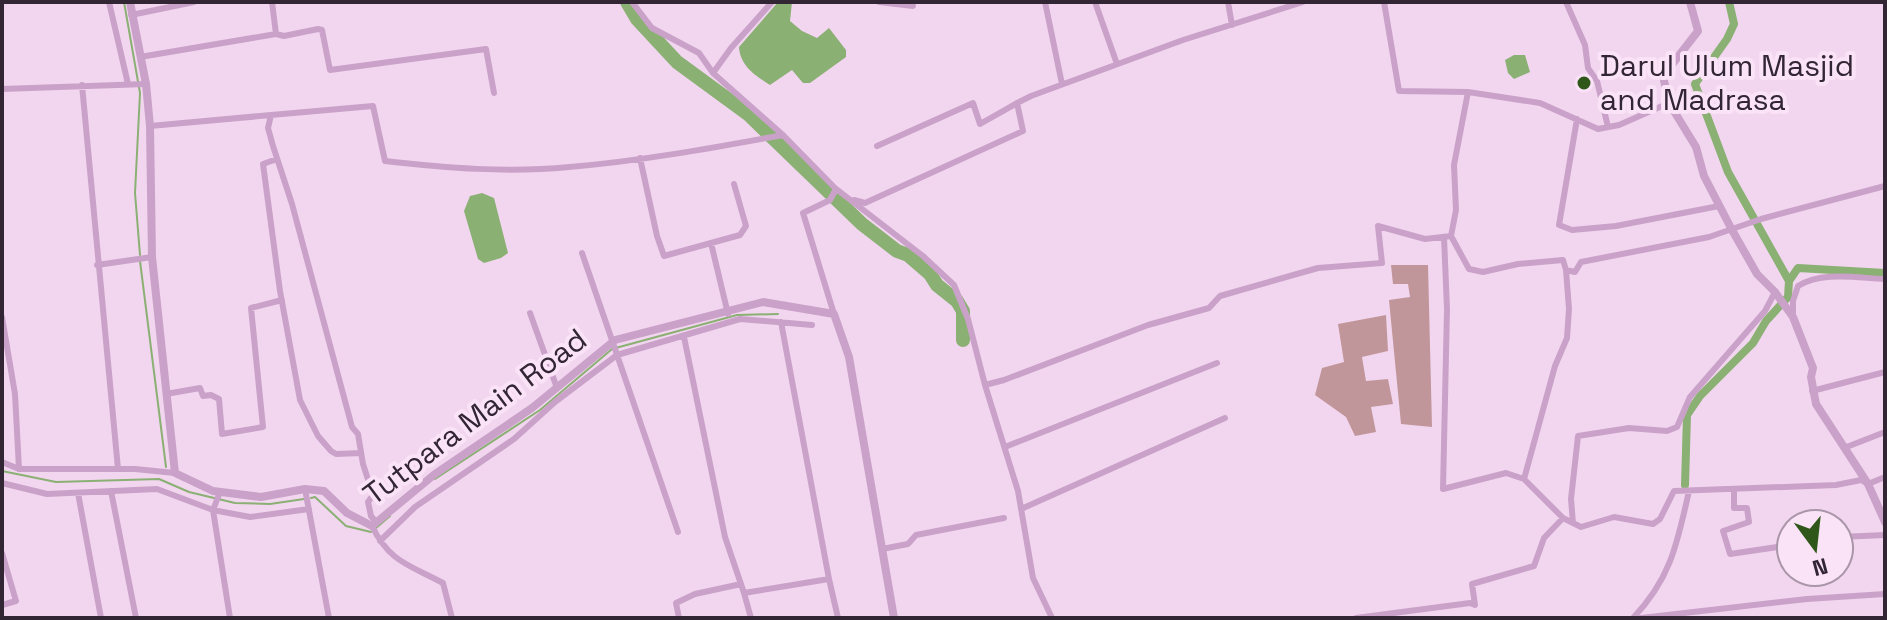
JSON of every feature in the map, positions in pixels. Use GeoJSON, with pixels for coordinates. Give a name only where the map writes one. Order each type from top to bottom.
{"type":"FeatureCollection","features":[{"type":"Feature","properties":{"kind":"street"},"geometry":{"type":"LineString","coordinates":[[109,2],[128,84]]}},
{"type":"Feature","properties":{"kind":"street"},"geometry":{"type":"LineString","coordinates":[[130,2],[146,84],[150,126],[144,258],[175,473]]}},
{"type":"Feature","properties":{"kind":"street"},"geometry":{"type":"LineString","coordinates":[[131,15],[194,2]]}},
{"type":"Feature","properties":{"kind":"street"},"geometry":{"type":"LineString","coordinates":[[272,2],[276,34]]}},
{"type":"Feature","properties":{"kind":"street"},"geometry":{"type":"LineString","coordinates":[[632,2],[652,28],[699,53],[713,73],[783,135],[836,189],[923,256],[954,285],[968,319],[1005,447],[1021,509],[1033,578],[1052,618]]}},
{"type":"Feature","properties":{"kind":"street"},"geometry":{"type":"LineString","coordinates":[[713,73],[772,2]]}},
{"type":"Feature","properties":{"kind":"street"},"geometry":{"type":"LineString","coordinates":[[879,2],[913,6],[912,2]]}},
{"type":"Feature","properties":{"kind":"street"},"geometry":{"type":"LineString","coordinates":[[1045,2],[1062,84]]}},
{"type":"Feature","properties":{"kind":"street"},"geometry":{"type":"LineString","coordinates":[[1095,2],[1117,64]]}},
{"type":"Feature","properties":{"kind":"street"},"geometry":{"type":"LineString","coordinates":[[1228,2],[1232,25]]}},
{"type":"Feature","properties":{"kind":"street"},"geometry":{"type":"LineString","coordinates":[[877,146],[973,103],[980,124],[1017,103],[1062,84],[1303,2]]}},
{"type":"Feature","properties":{"kind":"street"},"geometry":{"type":"LineString","coordinates":[[1384,2],[1399,91],[1468,92],[1540,103],[1598,129],[1669,103]]}},
{"type":"Feature","properties":{"kind":"street"},"geometry":{"type":"LineString","coordinates":[[1566,2],[1585,45],[1588,68],[1597,81],[1608,127]]}},
{"type":"Feature","properties":{"kind":"street"},"geometry":{"type":"LineString","coordinates":[[1690,2],[1698,31],[1663,76],[1669,103],[1696,147],[1704,176],[1757,274],[1791,314],[1813,368],[1812,391],[1816,404],[1868,484],[1885,522]]}},
{"type":"Feature","properties":{"kind":"street"},"geometry":{"type":"LineString","coordinates":[[140,57],[276,34],[284,36],[322,30],[330,70],[486,49],[494,93]]}},
{"type":"Feature","properties":{"kind":"street"},"geometry":{"type":"LineString","coordinates":[[2,89],[146,84]]}},
{"type":"Feature","properties":{"kind":"street"},"geometry":{"type":"LineString","coordinates":[[82,85],[118,469]]}},
{"type":"Feature","properties":{"kind":"street"},"geometry":{"type":"LineString","coordinates":[[1468,92],[1454,165],[1456,210],[1448,236],[1443,489],[1506,473],[1524,479],[1563,518],[1581,527],[1614,517],[1653,524],[1660,519],[1674,491],[1836,485],[1861,480],[1868,484]]}},
{"type":"Feature","properties":{"kind":"street"},"geometry":{"type":"LineString","coordinates":[[847,198],[865,203],[1023,131],[1017,103]]}},
{"type":"Feature","properties":{"kind":"street"},"geometry":{"type":"LineString","coordinates":[[150,126],[373,106],[385,161],[467,169],[567,168],[783,135]]}},
{"type":"Feature","properties":{"kind":"street"},"geometry":{"type":"LineString","coordinates":[[271,115],[268,128],[300,233],[352,427],[358,434],[373,495],[368,502],[379,540],[396,560],[443,583],[452,618]]}},
{"type":"Feature","properties":{"kind":"street"},"geometry":{"type":"LineString","coordinates":[[1577,119],[1559,225],[1572,230],[1616,226],[1719,206]]}},
{"type":"Feature","properties":{"kind":"street"},"geometry":{"type":"LineString","coordinates":[[640,158],[664,256],[740,235],[746,226],[734,184]]}},
{"type":"Feature","properties":{"kind":"street"},"geometry":{"type":"LineString","coordinates":[[277,159],[263,164],[300,400],[318,436],[336,454],[361,453]]}},
{"type":"Feature","properties":{"kind":"street"},"geometry":{"type":"LineString","coordinates":[[1566,270],[1575,272],[1581,262],[1674,245],[1885,186]]}},
{"type":"Feature","properties":{"kind":"street"},"geometry":{"type":"LineString","coordinates":[[836,189],[830,200],[803,213],[849,357],[894,618]]}},
{"type":"Feature","properties":{"kind":"street"},"geometry":{"type":"LineString","coordinates":[[985,385],[1148,325],[1209,308],[1220,296],[1318,268],[1382,263],[1378,226],[1425,239],[1448,236]]}},
{"type":"Feature","properties":{"kind":"street"},"geometry":{"type":"LineString","coordinates":[[1448,236],[1469,269],[1483,272],[1518,264],[1563,260],[1569,309],[1567,338],[1555,366],[1524,479]]}},
{"type":"Feature","properties":{"kind":"street"},"geometry":{"type":"LineString","coordinates":[[711,243],[728,316]]}},
{"type":"Feature","properties":{"kind":"street"},"geometry":{"type":"LineString","coordinates":[[582,253],[678,532]]}},
{"type":"Feature","properties":{"kind":"street"},"geometry":{"type":"LineString","coordinates":[[97,265],[144,258]]}},
{"type":"Feature","properties":{"kind":"street"},"geometry":{"type":"LineString","coordinates":[[1791,314],[1798,286],[1808,280],[1825,277],[1885,279]]}},
{"type":"Feature","properties":{"kind":"street"},"geometry":{"type":"LineString","coordinates":[[1573,523],[1571,499],[1578,436],[1629,428],[1667,431],[1677,427],[1690,397],[1765,311],[1776,294]]}},
{"type":"Feature","properties":{"kind":"street"},"geometry":{"type":"LineString","coordinates":[[165,394],[200,388],[203,396],[211,395],[219,399],[222,434],[263,427],[251,308],[282,300]]}},
{"type":"Feature","properties":{"kind":"street","name":"Tutpara Main Road"},"geometry":{"type":"LineString","coordinates":[[305,492],[324,491],[347,513],[374,524],[435,474],[615,349],[728,316],[763,302],[834,314]]}},
{"type":"Feature","properties":{"kind":"street"},"geometry":{"type":"LineString","coordinates":[[530,313],[557,388]]}},
{"type":"Feature","properties":{"kind":"street"},"geometry":{"type":"LineString","coordinates":[[379,540],[415,507],[514,439],[615,349],[684,337],[728,316],[812,325]]}},
{"type":"Feature","properties":{"kind":"street"},"geometry":{"type":"LineString","coordinates":[[2,317],[15,394],[19,469]]}},
{"type":"Feature","properties":{"kind":"street"},"geometry":{"type":"LineString","coordinates":[[781,322],[838,618]]}},
{"type":"Feature","properties":{"kind":"street"},"geometry":{"type":"LineString","coordinates":[[684,337],[725,537],[751,618]]}},
{"type":"Feature","properties":{"kind":"street"},"geometry":{"type":"LineString","coordinates":[[1005,447],[1217,363]]}},
{"type":"Feature","properties":{"kind":"street"},"geometry":{"type":"LineString","coordinates":[[1812,391],[1885,372]]}},
{"type":"Feature","properties":{"kind":"street"},"geometry":{"type":"LineString","coordinates":[[1021,509],[1225,418]]}},
{"type":"Feature","properties":{"kind":"street"},"geometry":{"type":"LineString","coordinates":[[1844,448],[1885,432]]}},
{"type":"Feature","properties":{"kind":"street"},"geometry":{"type":"LineString","coordinates":[[2,462],[19,469],[118,469],[175,473],[218,496],[261,497],[305,492],[329,618]]}},
{"type":"Feature","properties":{"kind":"street"},"geometry":{"type":"LineString","coordinates":[[1868,484],[1885,477]]}},
{"type":"Feature","properties":{"kind":"street"},"geometry":{"type":"LineString","coordinates":[[2,483],[47,494],[157,489],[213,510],[250,517],[309,507]]}},
{"type":"Feature","properties":{"kind":"street"},"geometry":{"type":"LineString","coordinates":[[1734,489],[1734,508],[1747,508],[1749,522],[1723,531],[1730,554],[1775,547]]}},
{"type":"Feature","properties":{"kind":"street"},"geometry":{"type":"LineString","coordinates":[[111,491],[136,618]]}},
{"type":"Feature","properties":{"kind":"street"},"geometry":{"type":"LineString","coordinates":[[1637,618],[1660,587],[1677,547],[1689,491]]}},
{"type":"Feature","properties":{"kind":"street"},"geometry":{"type":"LineString","coordinates":[[78,493],[101,618]]}},
{"type":"Feature","properties":{"kind":"street"},"geometry":{"type":"LineString","coordinates":[[218,496],[213,510],[230,618]]}},
{"type":"Feature","properties":{"kind":"street"},"geometry":{"type":"LineString","coordinates":[[882,549],[908,544],[916,535],[1004,518]]}},
{"type":"Feature","properties":{"kind":"street"},"geometry":{"type":"LineString","coordinates":[[1356,618],[1470,603],[1475,605],[1472,584],[1534,566],[1544,538],[1563,518]]}},
{"type":"Feature","properties":{"kind":"street"},"geometry":{"type":"LineString","coordinates":[[1855,536],[1885,535]]}},
{"type":"Feature","properties":{"kind":"street"},"geometry":{"type":"LineString","coordinates":[[2,553],[16,601],[2,605]]}},
{"type":"Feature","properties":{"kind":"street"},"geometry":{"type":"LineString","coordinates":[[744,593],[829,579]]}},
{"type":"Feature","properties":{"kind":"street"},"geometry":{"type":"LineString","coordinates":[[679,618],[676,603],[695,594],[741,584]]}},
{"type":"Feature","properties":{"kind":"street"},"geometry":{"type":"LineString","coordinates":[[1637,618],[1807,599],[1885,594]]}},
{"type":"Feature","properties":{"kind":"shaded area"},"geometry":{"type":"Polygon","coordinates":[[[778,2],[792,2],[790,21],[802,31],[817,38],[829,28],[846,50],[846,57],[810,83],[803,83],[792,70],[770,85],[754,74],[742,60],[739,47],[778,2]]]}},
{"type":"Feature","properties":{"kind":"shaded area"},"geometry":{"type":"Polygon","coordinates":[[[1514,55],[1525,55],[1530,72],[1514,79],[1508,73],[1505,60],[1514,55]]]}},
{"type":"Feature","properties":{"kind":"shaded area"},"geometry":{"type":"Polygon","coordinates":[[[482,193],[494,198],[508,253],[484,263],[478,259],[464,211],[470,196],[482,193]]]}},
{"type":"Feature","properties":{"kind":"shaded area"},"geometry":{"type":"Polygon","coordinates":[[[1391,265],[1428,265],[1432,427],[1401,424],[1389,300],[1410,297],[1408,284],[1393,284],[1391,265]]]}},
{"type":"Feature","properties":{"kind":"shaded area"},"geometry":{"type":"Polygon","coordinates":[[[1386,315],[1388,351],[1362,357],[1366,381],[1388,379],[1393,404],[1371,407],[1376,432],[1355,436],[1346,417],[1315,395],[1322,368],[1344,362],[1338,324],[1386,315]]]}},
{"type":"Feature","properties":{"kind":"waterway"},"geometry":{"type":"LineString","coordinates":[[124,2],[140,93],[135,193],[140,255]]}},
{"type":"Feature","properties":{"kind":"waterway"},"geometry":{"type":"LineString","coordinates":[[627,2],[637,19],[677,62],[748,114],[862,224],[897,251],[908,255],[957,301],[963,311],[963,340]]}},
{"type":"Feature","properties":{"kind":"waterway"},"geometry":{"type":"LineString","coordinates":[[1729,2],[1734,24],[1695,84],[1728,172],[1789,281]]}},
{"type":"Feature","properties":{"kind":"waterway"},"geometry":{"type":"LineString","coordinates":[[140,261],[166,467]]}},
{"type":"Feature","properties":{"kind":"waterway"},"geometry":{"type":"LineString","coordinates":[[1685,485],[1687,415],[1700,396],[1753,343],[1766,321],[1788,297],[1789,281],[1798,268],[1885,273]]}},
{"type":"Feature","properties":{"kind":"waterway"},"geometry":{"type":"LineString","coordinates":[[435,479],[540,410],[612,349],[737,315],[778,314]]}},
{"type":"Feature","properties":{"kind":"waterway"},"geometry":{"type":"LineString","coordinates":[[2,471],[56,482],[159,479],[189,492],[235,503],[270,504],[304,499]]}},
{"type":"Feature","properties":{"kind":"waterway"},"geometry":{"type":"LineString","coordinates":[[311,498],[315,497],[346,526],[371,532]]}},
{"type":"Feature","properties":{"kind":"waterway"},"geometry":{"type":"LineString","coordinates":[[376,528],[390,516]]}},
{"type":"Feature","properties":{"kind":"place","name":"Darul Ulum Masjid and Madrasa"},"geometry":{"type":"Point","coordinates":[1584,83]}}]}
